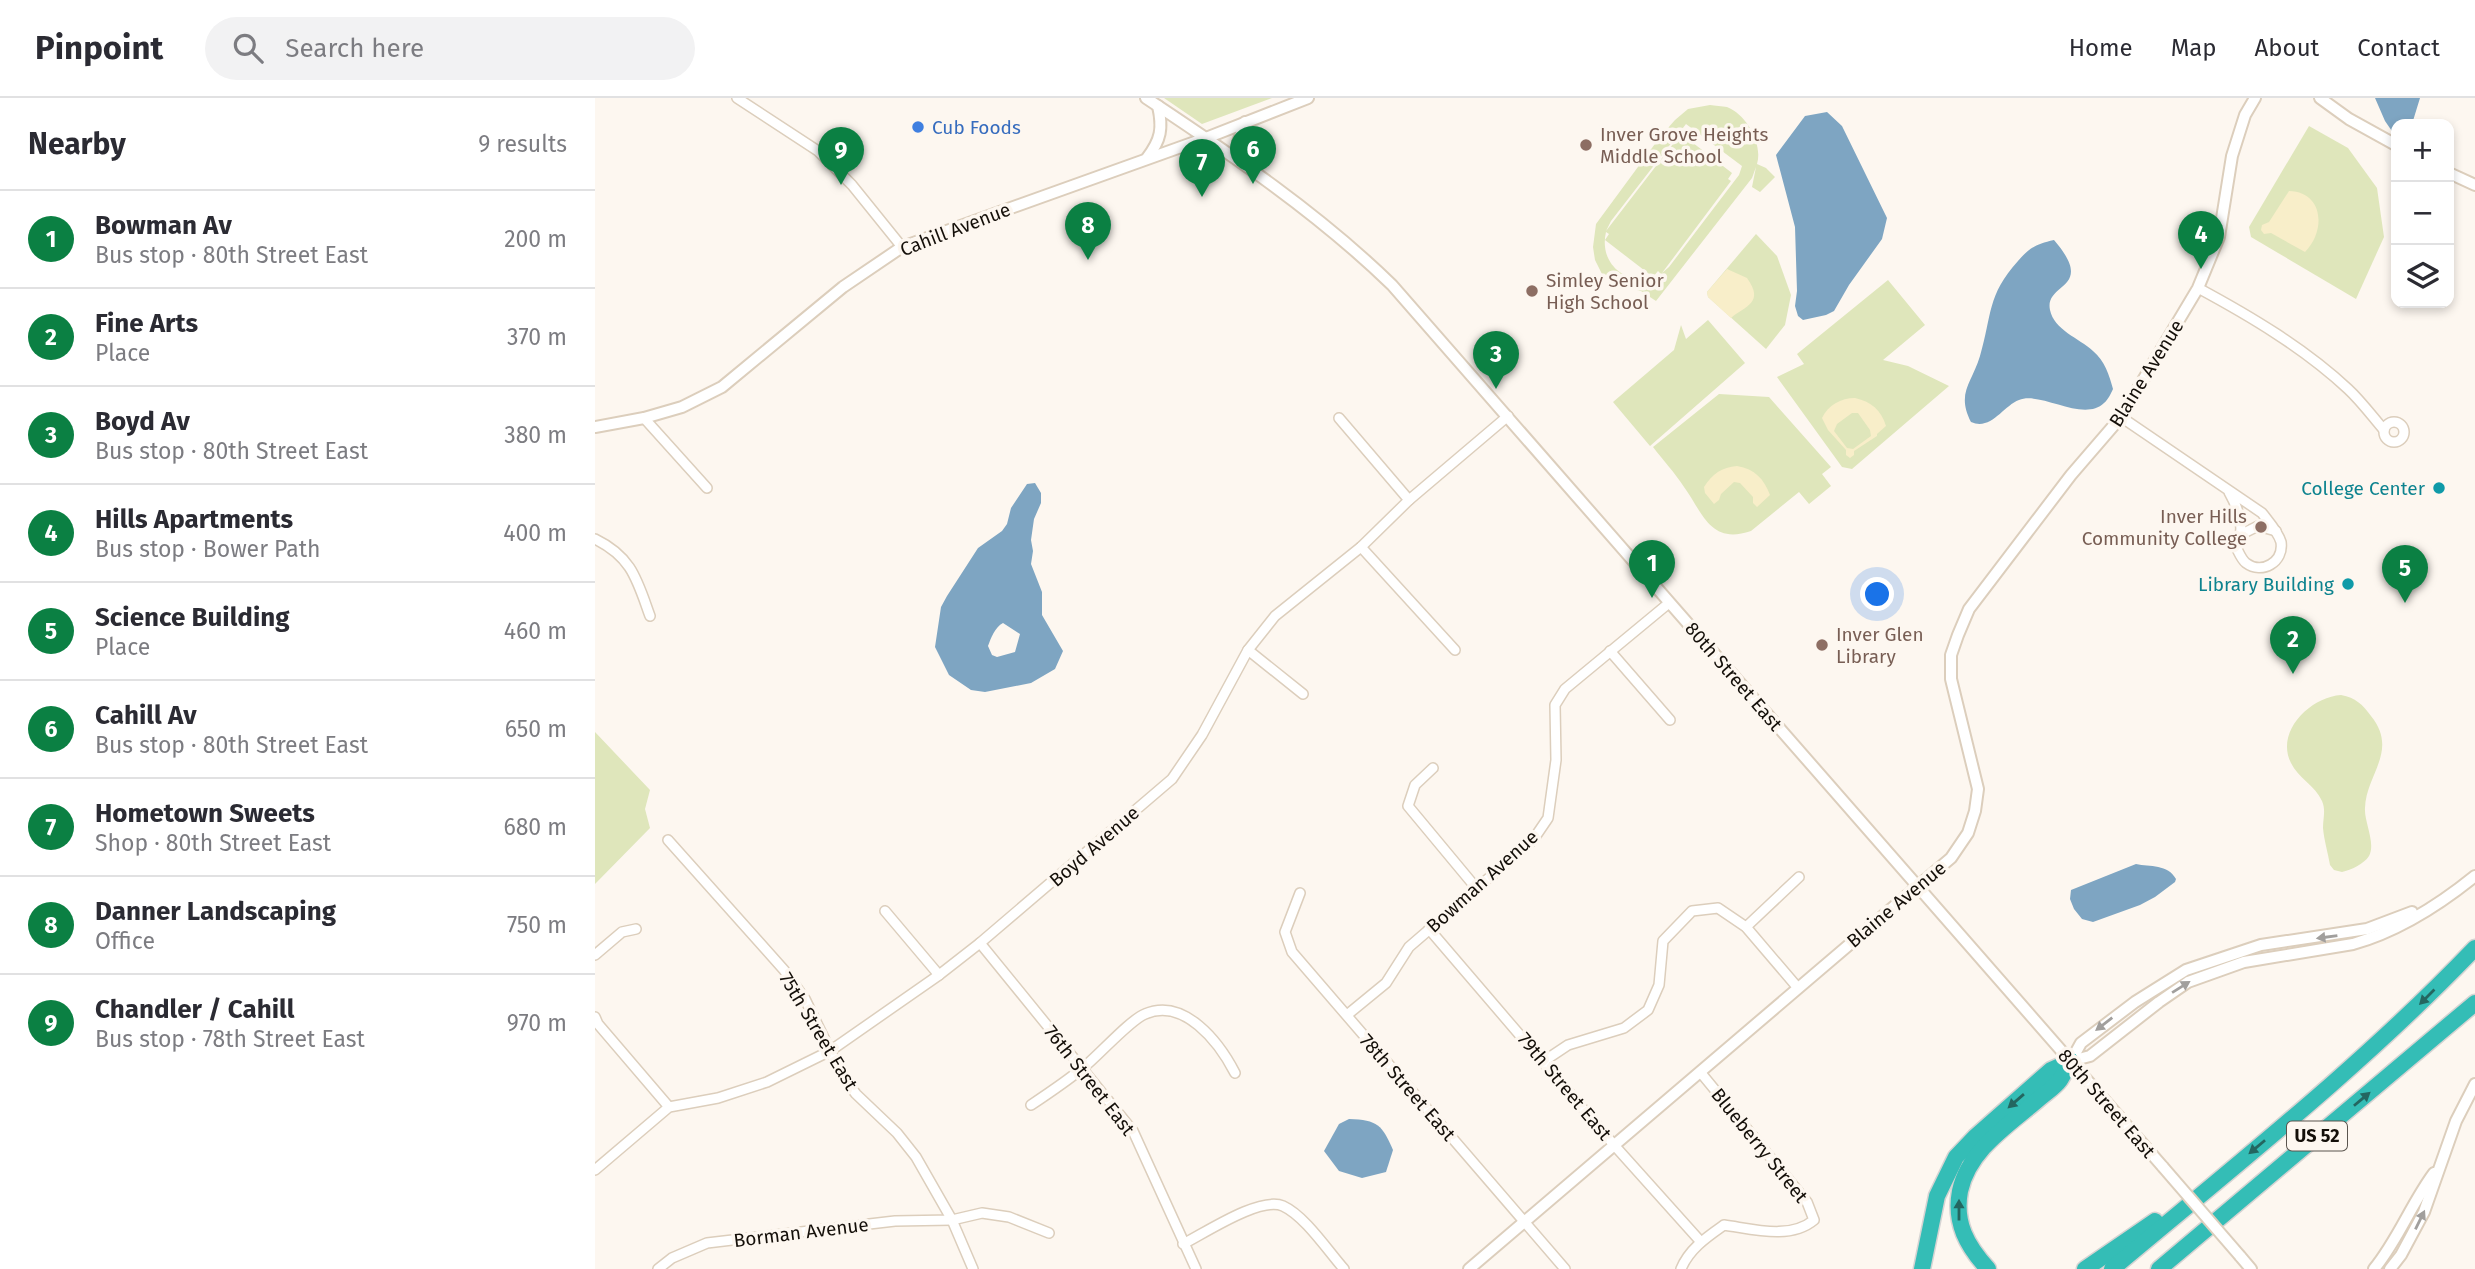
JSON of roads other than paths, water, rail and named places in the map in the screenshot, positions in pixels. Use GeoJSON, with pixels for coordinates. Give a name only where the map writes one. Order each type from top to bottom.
{"type":"FeatureCollection","features":[{"type":"Feature","properties":{"kind":"highway","name":"US 52"},"geometry":{"type":"LineString","coordinates":[[2112,1269],[2397,1026],[2475,948]]}},
{"type":"Feature","properties":{"kind":"highway","name":"US 52"},"geometry":{"type":"LineString","coordinates":[[2159,1269],[2475,1003]]}},
{"type":"Feature","properties":{"kind":"highway"},"geometry":{"type":"LineString","coordinates":[[1922,1269],[1937,1196],[1956,1157],[2051,1070],[2071,1061]]}},
{"type":"Feature","properties":{"kind":"highway"},"geometry":{"type":"LineString","coordinates":[[1988,1269],[1971,1250],[1959,1224],[1959,1200],[1964,1175],[1986,1145],[2060,1080],[2071,1061]]}},
{"type":"Feature","properties":{"kind":"highway"},"geometry":{"type":"LineString","coordinates":[[2085,1269],[2235,1166]]}},
{"type":"Feature","properties":{"kind":"highway"},"geometry":{"type":"LineString","coordinates":[[2174,1269],[2255,1189]]}},
{"type":"Feature","properties":{"kind":"street"},"geometry":{"type":"LineString","coordinates":[[737,98],[818,151],[852,186],[902,247]]}},
{"type":"Feature","properties":{"kind":"street","name":"80th Street East"},"geometry":{"type":"LineString","coordinates":[[1146,98],[1326,225],[1374,267],[1508,416],[2251,1269]]}},
{"type":"Feature","properties":{"kind":"street","name":"Cahill Avenue"},"geometry":{"type":"LineString","coordinates":[[595,427],[644,418],[682,407],[722,387],[843,287],[902,247],[1206,138],[1308,98]]}},
{"type":"Feature","properties":{"kind":"street","name":"Blaine Avenue"},"geometry":{"type":"LineString","coordinates":[[1469,1269],[1951,858],[1968,833],[1978,789],[1951,679],[1951,655],[1958,635],[1969,609],[2071,475],[2121,417],[2198,288],[2219,237],[2232,156],[2245,115],[2255,98]]}},
{"type":"Feature","properties":{"kind":"street"},"geometry":{"type":"LineString","coordinates":[[2320,98],[2349,119],[2391,142]]}},
{"type":"Feature","properties":{"kind":"street"},"geometry":{"type":"LineString","coordinates":[[1146,160],[1161,134],[1158,106]]}},
{"type":"Feature","properties":{"kind":"street"},"geometry":{"type":"LineString","coordinates":[[1245,122],[1238,142],[1248,168]]}},
{"type":"Feature","properties":{"kind":"street"},"geometry":{"type":"LineString","coordinates":[[2454,176],[2475,186]]}},
{"type":"Feature","properties":{"kind":"street"},"geometry":{"type":"LineString","coordinates":[[2198,288],[2247,314],[2312,360],[2348,389],[2384,430]]}},
{"type":"Feature","properties":{"kind":"street","name":"Boyd Avenue"},"geometry":{"type":"LineString","coordinates":[[669,1107],[718,1098],[767,1082],[830,1051],[980,943],[1172,779],[1202,735],[1248,650],[1275,616],[1361,547],[1409,500],[1508,416]]}},
{"type":"Feature","properties":{"kind":"street"},"geometry":{"type":"LineString","coordinates":[[2121,417],[2229,492],[2247,500],[2262,513],[2276,531],[2281,544],[2278,559],[2269,566],[2258,568],[2245,563],[2237,549],[2242,534],[2240,513],[2229,492]]}},
{"type":"Feature","properties":{"kind":"street"},"geometry":{"type":"LineString","coordinates":[[644,418],[707,488]]}},
{"type":"Feature","properties":{"kind":"street"},"geometry":{"type":"LineString","coordinates":[[1339,418],[1409,500]]}},
{"type":"Feature","properties":{"kind":"street"},"geometry":{"type":"LineString","coordinates":[[2242,534],[2258,526],[2276,531]]}},
{"type":"Feature","properties":{"kind":"street"},"geometry":{"type":"LineString","coordinates":[[595,539],[624,558],[639,586],[650,616]]}},
{"type":"Feature","properties":{"kind":"street"},"geometry":{"type":"LineString","coordinates":[[1361,547],[1455,650]]}},
{"type":"Feature","properties":{"kind":"street","name":"Bowman Avenue"},"geometry":{"type":"LineString","coordinates":[[1347,1016],[1386,983],[1409,947],[1532,841],[1548,818],[1556,760],[1555,705],[1565,689],[1669,603]]}},
{"type":"Feature","properties":{"kind":"street"},"geometry":{"type":"LineString","coordinates":[[1248,650],[1303,694]]}},
{"type":"Feature","properties":{"kind":"street"},"geometry":{"type":"LineString","coordinates":[[1610,651],[1670,720]]}},
{"type":"Feature","properties":{"kind":"street"},"geometry":{"type":"LineString","coordinates":[[1433,768],[1415,785],[1408,806],[1477,889]]}},
{"type":"Feature","properties":{"kind":"street","name":"75th Street East"},"geometry":{"type":"LineString","coordinates":[[668,840],[784,970],[805,999],[843,1077],[856,1094],[897,1133],[916,1157],[952,1220],[973,1269]]}},
{"type":"Feature","properties":{"kind":"street"},"geometry":{"type":"LineString","coordinates":[[2071,1061],[2090,1056],[2188,982],[2244,962],[2369,939],[2431,910],[2475,876]]}},
{"type":"Feature","properties":{"kind":"street"},"geometry":{"type":"LineString","coordinates":[[1746,927],[1799,877]]}},
{"type":"Feature","properties":{"kind":"street","name":"78th Street East"},"geometry":{"type":"LineString","coordinates":[[1300,893],[1286,932],[1292,952],[1565,1269]]}},
{"type":"Feature","properties":{"kind":"street"},"geometry":{"type":"LineString","coordinates":[[1544,1060],[1568,1045],[1624,1028],[1648,1010],[1659,985],[1663,941],[1692,911],[1718,908],[1746,927],[1798,988]]}},
{"type":"Feature","properties":{"kind":"street"},"geometry":{"type":"LineString","coordinates":[[885,911],[939,975]]}},
{"type":"Feature","properties":{"kind":"street"},"geometry":{"type":"LineString","coordinates":[[595,955],[622,932],[636,929]]}},
{"type":"Feature","properties":{"kind":"street","name":"79th Street East"},"geometry":{"type":"LineString","coordinates":[[1429,929],[1701,1242]]}},
{"type":"Feature","properties":{"kind":"street","name":"76th Street East"},"geometry":{"type":"LineString","coordinates":[[980,943],[1133,1131],[1196,1269]]}},
{"type":"Feature","properties":{"kind":"street"},"geometry":{"type":"LineString","coordinates":[[1031,1105],[1083,1068],[1143,1014],[1161,1009],[1179,1012],[1198,1025],[1226,1055],[1235,1073]]}},
{"type":"Feature","properties":{"kind":"street"},"geometry":{"type":"LineString","coordinates":[[595,1017],[598,1024],[669,1107],[595,1170]]}},
{"type":"Feature","properties":{"kind":"street","name":"Blueberry Street"},"geometry":{"type":"LineString","coordinates":[[1701,1073],[1807,1202],[1814,1220],[1804,1229],[1776,1232],[1724,1225],[1701,1242]]}},
{"type":"Feature","properties":{"kind":"street"},"geometry":{"type":"LineString","coordinates":[[2390,1269],[2424,1212],[2456,1121],[2475,1084]]}},
{"type":"Feature","properties":{"kind":"street"},"geometry":{"type":"LineString","coordinates":[[2374,1269],[2390,1249],[2417,1195],[2439,1165]]}},
{"type":"Feature","properties":{"kind":"street"},"geometry":{"type":"LineString","coordinates":[[1183,1244],[1260,1206],[1282,1205],[1299,1217],[1343,1269]]}},
{"type":"Feature","properties":{"kind":"street","name":"Borman Avenue"},"geometry":{"type":"LineString","coordinates":[[658,1269],[672,1258],[707,1242],[890,1222],[952,1220],[982,1213],[1009,1217],[1049,1233]]}},
{"type":"Feature","properties":{"kind":"street"},"geometry":{"type":"LineString","coordinates":[[1681,1269],[1687,1257],[1701,1242]]}},
{"type":"Feature","properties":{"kind":"water"},"geometry":{"type":"Polygon","coordinates":[[[2375,98],[2420,98],[2414,119],[2391,119],[2391,130],[2375,98]]]}},
{"type":"Feature","properties":{"kind":"water"},"geometry":{"type":"Polygon","coordinates":[[[1827,112],[1842,126],[1887,218],[1882,239],[1834,311],[1803,320],[1798,316],[1795,306],[1795,227],[1776,155],[1805,116],[1827,112]]]}},
{"type":"Feature","properties":{"kind":"water"},"geometry":{"type":"Polygon","coordinates":[[[2054,240],[2071,268],[2070,277],[2050,301],[2052,317],[2101,359],[2113,389],[2105,402],[2095,408],[2085,410],[2028,398],[2013,403],[1991,421],[1978,424],[1971,422],[1965,395],[1980,356],[1992,306],[2001,284],[2033,247],[2054,240]]]}},
{"type":"Feature","properties":{"kind":"water"},"geometry":{"type":"Polygon","coordinates":[[[1035,483],[1041,493],[1031,540],[1031,564],[1042,592],[1042,615],[1063,651],[1055,669],[1031,683],[985,692],[971,690],[949,675],[935,647],[941,607],[978,548],[1002,531],[1007,524],[1011,508],[1027,484],[1035,483]],[[1003,623],[1000,625],[988,646],[992,655],[997,657],[1015,652],[1020,634],[1003,623]]]}},
{"type":"Feature","properties":{"kind":"water"},"geometry":{"type":"Polygon","coordinates":[[[2136,864],[2164,868],[2173,874],[2175,882],[2140,905],[2093,922],[2082,919],[2070,899],[2071,890],[2136,864]]]}},
{"type":"Feature","properties":{"kind":"water"},"geometry":{"type":"Polygon","coordinates":[[[1349,1119],[1367,1121],[1382,1129],[1393,1150],[1386,1172],[1362,1178],[1339,1171],[1324,1151],[1339,1124],[1349,1119]]]}},
{"type":"Feature","properties":{"kind":"place","name":"Cub Foods"},"geometry":{"type":"Point","coordinates":[918,127]}},
{"type":"Feature","properties":{"kind":"place","name":"Inver Grove Heights Middle School"},"geometry":{"type":"Point","coordinates":[1586,145]}},
{"type":"Feature","properties":{"kind":"place","name":"Cahill Av"},"geometry":{"type":"Point","coordinates":[1253,184]}},
{"type":"Feature","properties":{"kind":"place","name":"Chandler / Cahill"},"geometry":{"type":"Point","coordinates":[841,185]}},
{"type":"Feature","properties":{"kind":"place","name":"Hometown Sweets"},"geometry":{"type":"Point","coordinates":[1202,197]}},
{"type":"Feature","properties":{"kind":"place","name":"Danner Landscaping"},"geometry":{"type":"Point","coordinates":[1088,260]}},
{"type":"Feature","properties":{"kind":"place","name":"Hills Apartments"},"geometry":{"type":"Point","coordinates":[2201,269]}},
{"type":"Feature","properties":{"kind":"place","name":"Simley Senior High School"},"geometry":{"type":"Point","coordinates":[1532,291]}},
{"type":"Feature","properties":{"kind":"place","name":"Boyd Av"},"geometry":{"type":"Point","coordinates":[1496,389]}},
{"type":"Feature","properties":{"kind":"place","name":"College Center"},"geometry":{"type":"Point","coordinates":[2439,488]}},
{"type":"Feature","properties":{"kind":"place","name":"Inver Hills Community College"},"geometry":{"type":"Point","coordinates":[2261,527]}},
{"type":"Feature","properties":{"kind":"place","name":"Library Building"},"geometry":{"type":"Point","coordinates":[2348,584]}},
{"type":"Feature","properties":{"kind":"place","name":"Bowman Av"},"geometry":{"type":"Point","coordinates":[1652,598]}},
{"type":"Feature","properties":{"kind":"place","name":"Science Building"},"geometry":{"type":"Point","coordinates":[2405,603]}},
{"type":"Feature","properties":{"kind":"place","name":"Inver Glen Library"},"geometry":{"type":"Point","coordinates":[1822,645]}},
{"type":"Feature","properties":{"kind":"place","name":"Fine Arts"},"geometry":{"type":"Point","coordinates":[2293,674]}}]}
